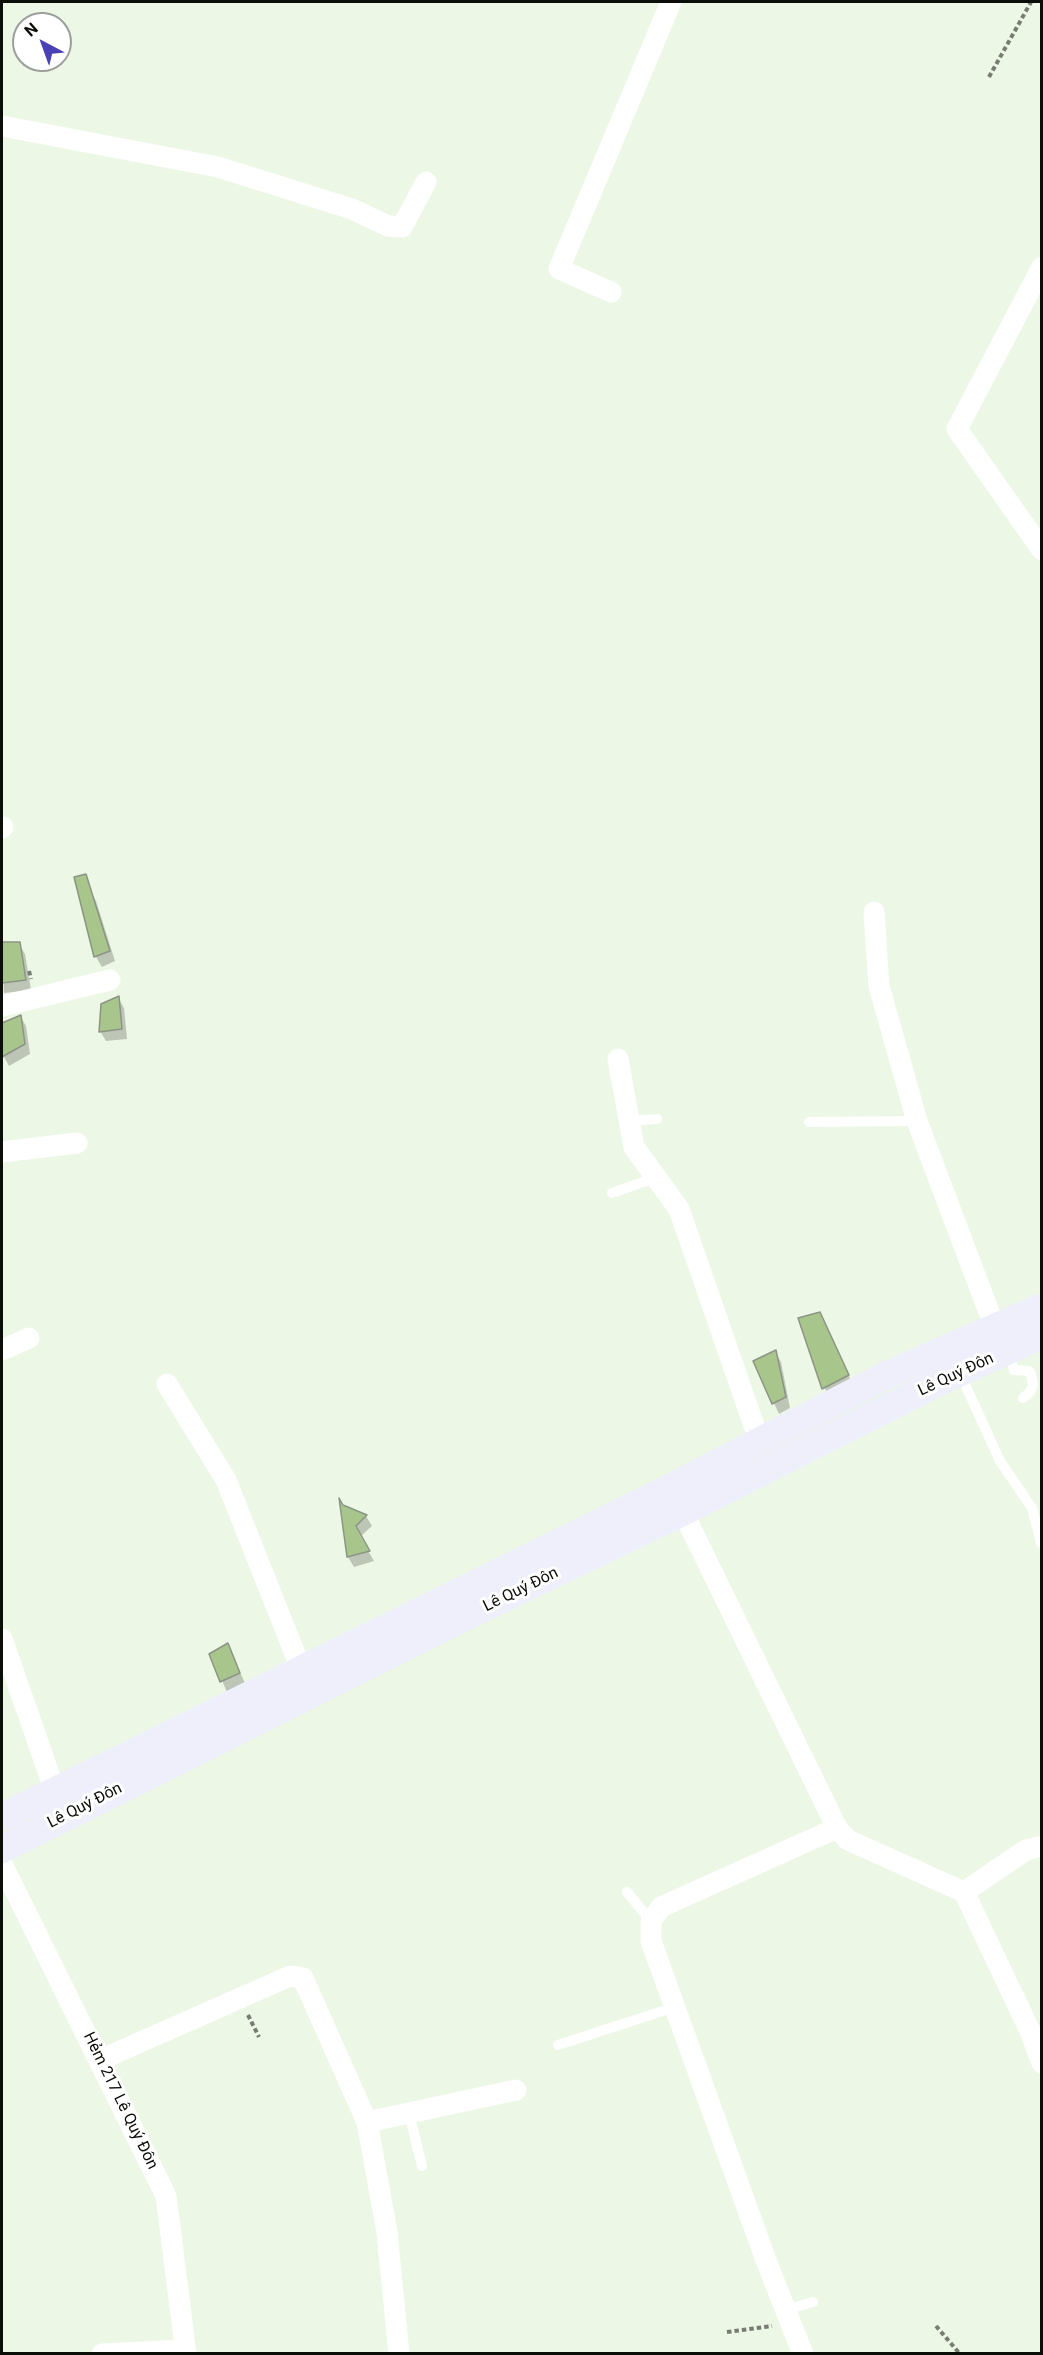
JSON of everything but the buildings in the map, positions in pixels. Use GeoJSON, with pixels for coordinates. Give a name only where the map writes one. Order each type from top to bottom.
{"type":"FeatureCollection","features":[{"type":"Feature","properties":{"kind":"main road","name":"Lê Quý Đôn"},"geometry":{"type":"LineString","coordinates":[[2,1817],[301,1669],[683,1512],[959,1372],[1041,1307]]}},
{"type":"Feature","properties":{"kind":"main road","name":"Lê Quý Đôn"},"geometry":{"type":"LineString","coordinates":[[2,1849],[469,1600],[759,1440],[889,1374],[1001,1339],[1041,1335]]}},
{"type":"Feature","properties":{"kind":"street"},"geometry":{"type":"LineString","coordinates":[[611,292],[560,269],[671,2]]}},
{"type":"Feature","properties":{"kind":"street"},"geometry":{"type":"LineString","coordinates":[[2,126],[218,167],[352,209],[388,226],[402,227],[426,182]]}},
{"type":"Feature","properties":{"kind":"street"},"geometry":{"type":"LineString","coordinates":[[1041,267],[957,429],[1041,550]]}},
{"type":"Feature","properties":{"kind":"street"},"geometry":{"type":"LineString","coordinates":[[874,912],[879,986],[916,1121],[1001,1339]]}},
{"type":"Feature","properties":{"kind":"street"},"geometry":{"type":"LineString","coordinates":[[2,1006],[110,980]]}},
{"type":"Feature","properties":{"kind":"street"},"geometry":{"type":"LineString","coordinates":[[618,1059],[634,1147],[680,1209],[759,1440]]}},
{"type":"Feature","properties":{"kind":"street"},"geometry":{"type":"LineString","coordinates":[[2,1152],[76,1143]]}},
{"type":"Feature","properties":{"kind":"street"},"geometry":{"type":"LineString","coordinates":[[2,1350],[29,1338]]}},
{"type":"Feature","properties":{"kind":"street"},"geometry":{"type":"LineString","coordinates":[[167,1384],[226,1480],[301,1669]]}},
{"type":"Feature","properties":{"kind":"street"},"geometry":{"type":"LineString","coordinates":[[683,1512],[837,1828],[848,1840],[964,1892],[1030,2031],[1041,2063]]}},
{"type":"Feature","properties":{"kind":"street"},"geometry":{"type":"LineString","coordinates":[[2,1639],[55,1791]]}},
{"type":"Feature","properties":{"kind":"street"},"geometry":{"type":"LineString","coordinates":[[803,2354],[651,1941],[651,1921],[660,1907],[837,1828]]}},
{"type":"Feature","properties":{"kind":"street"},"geometry":{"type":"LineString","coordinates":[[964,1892],[1026,1850],[1041,1846]]}},
{"type":"Feature","properties":{"kind":"street","name":"Hẻm 217 Lê Quý Đôn"},"geometry":{"type":"LineString","coordinates":[[2,1864],[166,2196],[185,2352]]}},
{"type":"Feature","properties":{"kind":"street"},"geometry":{"type":"LineString","coordinates":[[100,2060],[290,1976],[303,1978],[367,2122],[387,2232],[399,2354]]}},
{"type":"Feature","properties":{"kind":"street"},"geometry":{"type":"LineString","coordinates":[[367,2122],[516,2090]]}},
{"type":"Feature","properties":{"kind":"street"},"geometry":{"type":"LineString","coordinates":[[102,2354],[185,2352]]}},
{"type":"Feature","properties":{"kind":"lane"},"geometry":{"type":"LineString","coordinates":[[630,1121],[657,1119]]}},
{"type":"Feature","properties":{"kind":"lane"},"geometry":{"type":"LineString","coordinates":[[808,1122],[916,1121]]}},
{"type":"Feature","properties":{"kind":"lane"},"geometry":{"type":"LineString","coordinates":[[612,1193],[657,1177]]}},
{"type":"Feature","properties":{"kind":"lane"},"geometry":{"type":"LineString","coordinates":[[1001,1339],[1014,1370],[1029,1371],[1031,1374],[1033,1385],[1030,1392],[1023,1398]]}},
{"type":"Feature","properties":{"kind":"lane"},"geometry":{"type":"LineString","coordinates":[[959,1372],[1000,1461],[1032,1508],[1041,1543]]}},
{"type":"Feature","properties":{"kind":"lane"},"geometry":{"type":"LineString","coordinates":[[627,1892],[651,1921]]}},
{"type":"Feature","properties":{"kind":"lane"},"geometry":{"type":"LineString","coordinates":[[558,2045],[675,2007]]}},
{"type":"Feature","properties":{"kind":"lane"},"geometry":{"type":"LineString","coordinates":[[409,2113],[422,2166]]}},
{"type":"Feature","properties":{"kind":"lane"},"geometry":{"type":"LineString","coordinates":[[788,2317],[813,2302]]}},
{"type":"Feature","properties":{"kind":"path"},"geometry":{"type":"LineString","coordinates":[[989,77],[1031,2]]}},
{"type":"Feature","properties":{"kind":"path"},"geometry":{"type":"LineString","coordinates":[[240,1999],[259,2037]]}},
{"type":"Feature","properties":{"kind":"path"},"geometry":{"type":"LineString","coordinates":[[727,2332],[788,2317]]}},
{"type":"Feature","properties":{"kind":"path"},"geometry":{"type":"LineString","coordinates":[[936,2326],[960,2354]]}}]}
